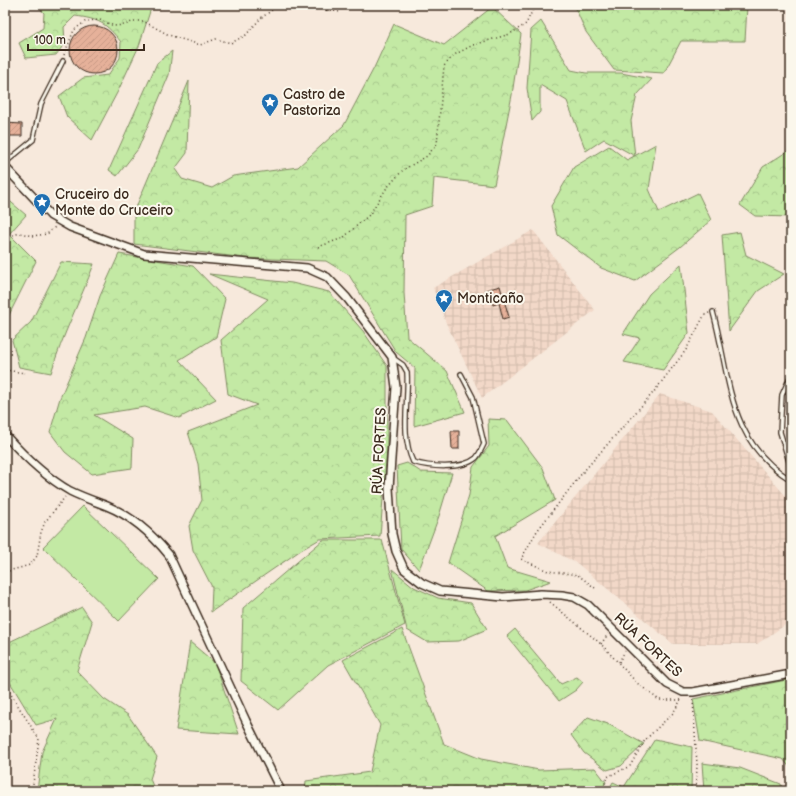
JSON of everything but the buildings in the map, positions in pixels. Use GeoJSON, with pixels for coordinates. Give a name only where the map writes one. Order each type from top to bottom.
{"type":"FeatureCollection","features":[{"type":"Feature","properties":{"kind":"street","name":"RÚA FORTES"},"geometry":{"type":"LineString","coordinates":[[5,167],[51,216],[70,227],[144,254],[307,268],[327,277],[347,298],[392,357],[396,387],[389,488],[392,534],[396,551],[404,569],[422,583],[440,591],[502,597],[541,594],[574,597],[588,605],[667,684],[683,692],[693,692],[791,674]]}},
{"type":"Feature","properties":{"kind":"street"},"geometry":{"type":"LineString","coordinates":[[5,435],[39,467],[70,490],[126,516],[154,537],[169,555],[246,721],[281,791]]}},
{"type":"Feature","properties":{"kind":"lane"},"geometry":{"type":"LineString","coordinates":[[5,163],[33,140],[41,104],[63,61]]}},
{"type":"Feature","properties":{"kind":"lane"},"geometry":{"type":"LineString","coordinates":[[712,312],[733,406],[752,444],[774,469],[791,480]]}},
{"type":"Feature","properties":{"kind":"lane"},"geometry":{"type":"LineString","coordinates":[[392,357],[403,366],[407,372],[406,430],[408,451],[413,462],[424,465],[443,467],[465,464],[476,458],[484,444],[473,397],[461,374]]}},
{"type":"Feature","properties":{"kind":"lane"},"geometry":{"type":"LineString","coordinates":[[791,375],[782,395],[780,432],[791,468]]}},
{"type":"Feature","properties":{"kind":"path"},"geometry":{"type":"LineString","coordinates":[[318,247],[343,238],[369,215],[386,189],[404,170],[427,156],[437,144],[444,66],[454,55],[473,45],[510,34],[521,28],[526,24],[535,5]]}},
{"type":"Feature","properties":{"kind":"path"},"geometry":{"type":"LineString","coordinates":[[63,61],[74,30],[86,21],[100,20],[114,26],[125,25],[134,21],[143,20],[169,36],[200,45],[216,39],[231,43],[246,35],[262,18],[275,8],[309,8],[340,12]]}},
{"type":"Feature","properties":{"kind":"path"},"geometry":{"type":"LineString","coordinates":[[5,237],[20,233],[32,236],[47,234],[62,222]]}},
{"type":"Feature","properties":{"kind":"path"},"geometry":{"type":"LineString","coordinates":[[595,588],[578,575],[548,571],[521,559],[537,531],[583,472],[653,393],[686,350],[704,314],[712,312]]}},
{"type":"Feature","properties":{"kind":"path"},"geometry":{"type":"LineString","coordinates":[[5,370],[26,373]]}},
{"type":"Feature","properties":{"kind":"path"},"geometry":{"type":"LineString","coordinates":[[5,572],[30,565],[36,556],[41,532],[45,522],[70,490]]}},
{"type":"Feature","properties":{"kind":"path"},"geometry":{"type":"LineString","coordinates":[[541,594],[601,644],[637,683],[659,700],[681,700]]}},
{"type":"Feature","properties":{"kind":"path"},"geometry":{"type":"LineString","coordinates":[[601,644],[612,629]]}},
{"type":"Feature","properties":{"kind":"path"},"geometry":{"type":"LineString","coordinates":[[619,662],[628,645]]}},
{"type":"Feature","properties":{"kind":"path"},"geometry":{"type":"LineString","coordinates":[[5,685],[39,739],[32,791]]}},
{"type":"Feature","properties":{"kind":"path"},"geometry":{"type":"LineString","coordinates":[[602,791],[607,777],[630,766],[645,740],[673,713],[681,700],[683,692]]}},
{"type":"Feature","properties":{"kind":"path"},"geometry":{"type":"LineString","coordinates":[[693,692],[697,764],[696,791]]}},
{"type":"Feature","properties":{"kind":"shaded area"},"geometry":{"type":"Polygon","coordinates":[[[533,230],[595,310],[482,398],[446,323],[433,288],[533,230]]]}},
{"type":"Feature","properties":{"kind":"shaded area"},"geometry":{"type":"Polygon","coordinates":[[[660,394],[712,411],[791,502],[791,621],[757,644],[673,644],[578,564],[538,543],[660,394]]]}},
{"type":"Feature","properties":{"kind":"green space"},"geometry":{"type":"Polygon","coordinates":[[[37,5],[152,5],[139,46],[118,91],[92,140],[67,117],[59,96],[83,78],[108,75],[120,58],[121,42],[111,30],[101,23],[75,16],[64,27],[65,43],[56,55],[26,58],[19,43],[43,28],[44,13],[37,5]]]}},
{"type":"Feature","properties":{"kind":"green space"},"geometry":{"type":"Polygon","coordinates":[[[574,5],[751,5],[747,6],[745,41],[681,41],[664,73],[614,70],[586,32],[574,5]]]}},
{"type":"Feature","properties":{"kind":"green space"},"geometry":{"type":"Polygon","coordinates":[[[492,7],[521,34],[512,95],[494,185],[434,178],[432,206],[405,215],[404,293],[407,337],[447,371],[465,412],[414,426],[415,368],[396,352],[349,275],[326,261],[245,258],[134,244],[134,212],[189,81],[187,153],[175,169],[182,179],[212,188],[233,176],[298,167],[344,125],[374,68],[394,24],[444,45],[492,7]]]}},
{"type":"Feature","properties":{"kind":"green space"},"geometry":{"type":"Polygon","coordinates":[[[541,21],[571,70],[586,73],[621,73],[652,79],[637,95],[631,121],[635,156],[604,139],[586,151],[567,101],[540,85],[540,112],[532,121],[527,88],[531,30],[541,21]]]}},
{"type":"Feature","properties":{"kind":"green space"},"geometry":{"type":"Polygon","coordinates":[[[172,51],[169,75],[138,149],[117,176],[109,170],[157,63],[172,51]]]}},
{"type":"Feature","properties":{"kind":"green space"},"geometry":{"type":"Polygon","coordinates":[[[656,144],[649,189],[659,212],[698,193],[711,220],[680,247],[635,281],[601,268],[558,235],[551,206],[574,167],[609,146],[627,160],[656,144]]]}},
{"type":"Feature","properties":{"kind":"green space"},"geometry":{"type":"Polygon","coordinates":[[[791,149],[791,217],[755,216],[740,205],[763,167],[791,149]]]}},
{"type":"Feature","properties":{"kind":"green space"},"geometry":{"type":"Polygon","coordinates":[[[5,197],[26,215],[9,234],[36,261],[5,323],[5,197]]]}},
{"type":"Feature","properties":{"kind":"green space"},"geometry":{"type":"Polygon","coordinates":[[[740,232],[746,255],[784,274],[758,291],[729,331],[722,235],[740,232]]]}},
{"type":"Feature","properties":{"kind":"green space"},"geometry":{"type":"Polygon","coordinates":[[[119,254],[193,266],[225,299],[216,337],[179,360],[216,399],[179,418],[145,407],[94,415],[133,439],[132,468],[92,474],[65,452],[50,432],[60,398],[86,338],[100,296],[119,254]]]}},
{"type":"Feature","properties":{"kind":"green space"},"geometry":{"type":"Polygon","coordinates":[[[61,262],[94,264],[60,346],[51,373],[19,367],[12,340],[31,322],[61,262]]]}},
{"type":"Feature","properties":{"kind":"green space"},"geometry":{"type":"Polygon","coordinates":[[[681,264],[689,333],[663,370],[624,362],[640,338],[623,334],[649,294],[681,264]]]}},
{"type":"Feature","properties":{"kind":"green space"},"geometry":{"type":"Polygon","coordinates":[[[209,274],[292,283],[329,292],[363,331],[387,366],[387,449],[380,536],[320,539],[301,550],[211,612],[212,587],[193,550],[189,526],[202,500],[198,464],[188,432],[257,405],[228,394],[221,340],[268,299],[209,274]]]}},
{"type":"Feature","properties":{"kind":"green space"},"geometry":{"type":"Polygon","coordinates":[[[488,419],[507,420],[543,468],[555,500],[495,536],[507,568],[551,581],[525,590],[488,591],[448,563],[469,495],[473,467],[489,446],[488,419]]]}},
{"type":"Feature","properties":{"kind":"green space"},"geometry":{"type":"Polygon","coordinates":[[[407,463],[421,472],[452,473],[439,516],[419,570],[401,549],[397,466],[407,463]]]}},
{"type":"Feature","properties":{"kind":"green space"},"geometry":{"type":"Polygon","coordinates":[[[83,506],[159,579],[119,621],[43,547],[83,506]]]}},
{"type":"Feature","properties":{"kind":"green space"},"geometry":{"type":"Polygon","coordinates":[[[323,540],[382,540],[405,625],[328,665],[278,710],[241,681],[243,608],[323,540]]]}},
{"type":"Feature","properties":{"kind":"green space"},"geometry":{"type":"Polygon","coordinates":[[[392,569],[414,587],[438,598],[471,603],[487,629],[459,641],[427,642],[407,630],[392,569]]]}},
{"type":"Feature","properties":{"kind":"green space"},"geometry":{"type":"Polygon","coordinates":[[[82,607],[92,622],[77,671],[104,699],[128,715],[157,757],[150,779],[155,791],[37,791],[42,752],[57,719],[36,725],[8,679],[5,644],[82,607]]]}},
{"type":"Feature","properties":{"kind":"green space"},"geometry":{"type":"Polygon","coordinates":[[[402,629],[444,744],[481,759],[539,770],[595,768],[606,782],[601,791],[305,791],[306,781],[370,772],[380,725],[343,660],[402,629]]]}},
{"type":"Feature","properties":{"kind":"green space"},"geometry":{"type":"Polygon","coordinates":[[[515,629],[561,684],[577,677],[583,682],[576,690],[559,701],[507,636],[515,629]]]}},
{"type":"Feature","properties":{"kind":"green space"},"geometry":{"type":"Polygon","coordinates":[[[190,642],[215,663],[239,734],[176,730],[190,642]]]}},
{"type":"Feature","properties":{"kind":"green space"},"geometry":{"type":"Polygon","coordinates":[[[791,679],[791,769],[783,759],[700,741],[693,699],[791,679]]]}},
{"type":"Feature","properties":{"kind":"green space"},"geometry":{"type":"Polygon","coordinates":[[[588,717],[608,724],[644,744],[621,766],[607,770],[584,753],[571,735],[588,717]]]}},
{"type":"Feature","properties":{"kind":"green space"},"geometry":{"type":"Polygon","coordinates":[[[655,739],[692,747],[691,791],[608,791],[613,782],[624,787],[655,739]]]}},
{"type":"Feature","properties":{"kind":"green space"},"geometry":{"type":"Polygon","coordinates":[[[702,763],[740,768],[781,784],[782,791],[704,791],[702,763]]]}},
{"type":"Feature","properties":{"kind":"place","name":"Castro de Pastoriza"},"geometry":{"type":"Point","coordinates":[270,117]}},
{"type":"Feature","properties":{"kind":"place","name":"Cruceiro do Monte do Cruceiro"},"geometry":{"type":"Point","coordinates":[42,217]}},
{"type":"Feature","properties":{"kind":"place","name":"Monticaño"},"geometry":{"type":"Point","coordinates":[444,313]}}]}
